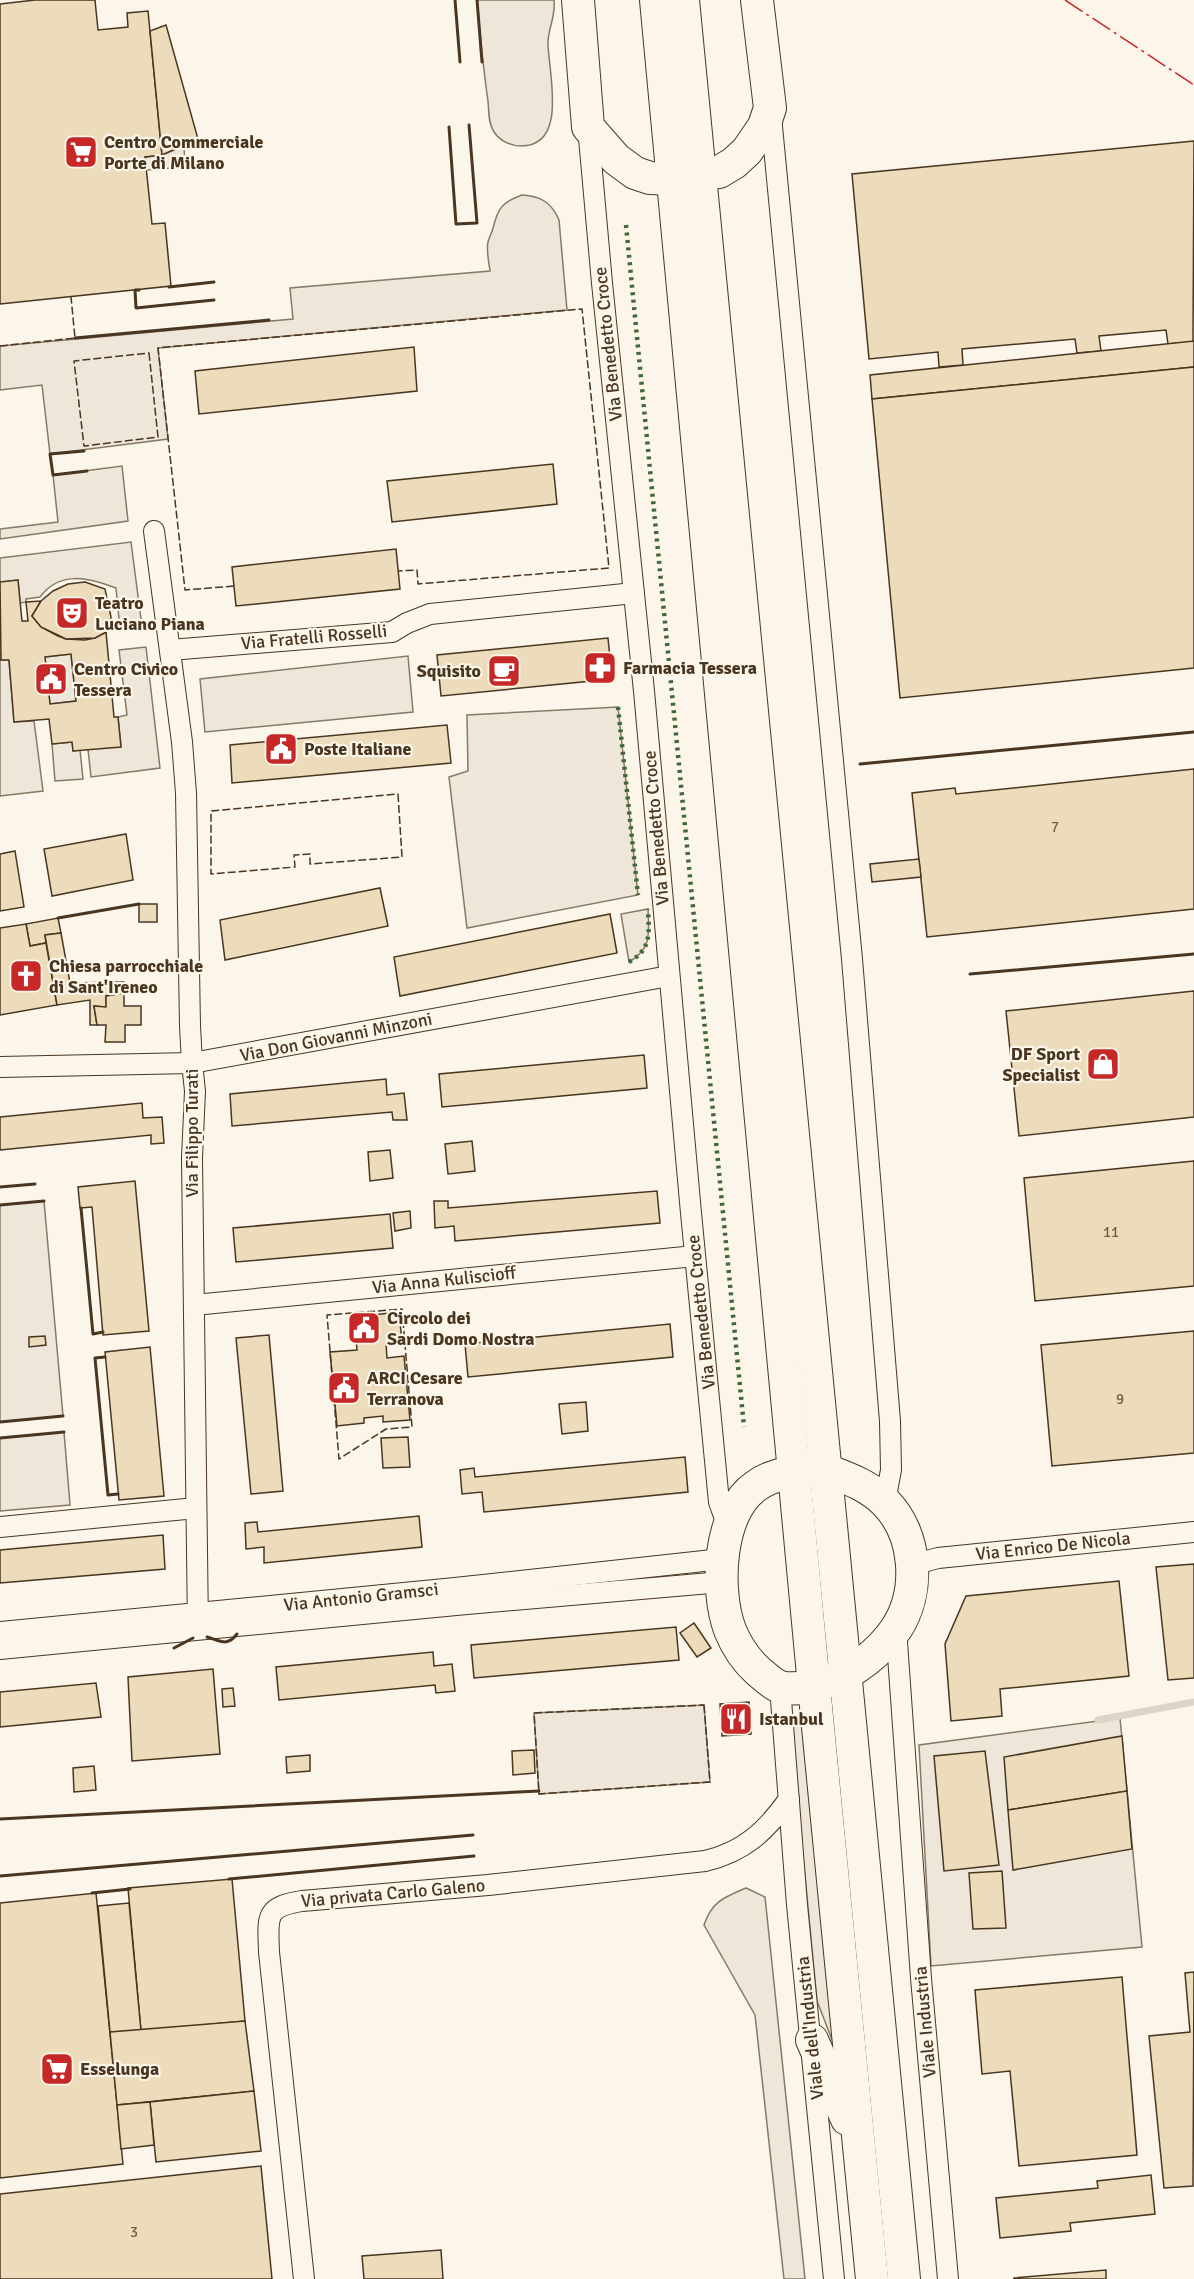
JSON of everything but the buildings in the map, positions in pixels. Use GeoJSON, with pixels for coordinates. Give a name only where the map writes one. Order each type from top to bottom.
{"type":"FeatureCollection","features":[{"type":"Feature","properties":{"kind":"main road","name":"Via Benedetto Croce"},"geometry":{"type":"LineString","coordinates":[[578,0],[588,127]]}},
{"type":"Feature","properties":{"kind":"main road"},"geometry":{"type":"LineString","coordinates":[[656,0],[687,177],[826,1470],[904,2279]]}},
{"type":"Feature","properties":{"kind":"main road"},"geometry":{"type":"LineString","coordinates":[[683,0],[687,177],[794,1471],[872,2279]]}},
{"type":"Feature","properties":{"kind":"main road"},"geometry":{"type":"LineString","coordinates":[[588,127],[615,159],[635,172],[650,178],[687,177],[719,172],[734,164],[747,151],[764,126],[770,108],[757,0]]}},
{"type":"Feature","properties":{"kind":"main road"},"geometry":{"type":"LineString","coordinates":[[826,1470],[862,1484],[885,1502],[898,1519],[906,1535],[912,1565],[910,1594],[905,1612],[896,1628],[886,1641],[846,1676],[814,1686],[780,1687],[750,1664],[729,1629],[722,1570],[728,1527],[739,1504],[747,1492],[758,1484],[794,1471],[826,1470]]}},
{"type":"Feature","properties":{"kind":"main road"},"geometry":{"type":"LineString","coordinates":[[812,2040],[858,2144]]}},
{"type":"Feature","properties":{"kind":"street"},"geometry":{"type":"LineString","coordinates":[[770,108],[852,959],[890,1421],[891,1470],[885,1502]]}},
{"type":"Feature","properties":{"kind":"street","name":"Via Benedetto Croce"},"geometry":{"type":"LineString","coordinates":[[588,127],[600,273],[634,593],[719,1502],[728,1527]]}},
{"type":"Feature","properties":{"kind":"street","name":"Via Filippo Turati"},"geometry":{"type":"LineString","coordinates":[[154,531],[170,650],[195,792],[192,1063],[195,1091],[192,1158],[199,1620]]}},
{"type":"Feature","properties":{"kind":"street","name":"Via Fratelli Rosselli"},"geometry":{"type":"LineString","coordinates":[[170,650],[392,632],[430,614],[634,593]]}},
{"type":"Feature","properties":{"kind":"street","name":"Via Don Giovanni Minzoni"},"geometry":{"type":"LineString","coordinates":[[0,1067],[192,1063],[669,976]]}},
{"type":"Feature","properties":{"kind":"street","name":"Via Anna Kuliscioff"},"geometry":{"type":"LineString","coordinates":[[194,1305],[695,1256]]}},
{"type":"Feature","properties":{"kind":"street"},"geometry":{"type":"LineString","coordinates":[[0,1527],[196,1508]]}},
{"type":"Feature","properties":{"kind":"street","name":"Via Enrico De Nicola"},"geometry":{"type":"LineString","coordinates":[[912,1565],[938,1558],[1194,1532]]}},
{"type":"Feature","properties":{"kind":"street","name":"Via Antonio Gramsci"},"geometry":{"type":"LineString","coordinates":[[0,1632],[199,1620],[722,1570]]}},
{"type":"Feature","properties":{"kind":"street","name":"Via Antonio Gramsci"},"geometry":{"type":"LineString","coordinates":[[0,1649],[199,1620]]}},
{"type":"Feature","properties":{"kind":"street","name":"Viale Industria"},"geometry":{"type":"LineString","coordinates":[[896,1628],[905,1765],[948,2279]]}},
{"type":"Feature","properties":{"kind":"street","name":"Viale dell'Industria"},"geometry":{"type":"LineString","coordinates":[[780,1687],[834,2279]]}},
{"type":"Feature","properties":{"kind":"street","name":"Via privata Carlo Galeno"},"geometry":{"type":"LineString","coordinates":[[304,2279],[268,1952],[269,1918],[279,1905],[705,1861],[726,1856],[750,1841],[773,1821],[789,1799]]}},
{"type":"Feature","properties":{"kind":"shaded area"},"geometry":{"type":"Polygon","coordinates":[[[477,0],[554,0],[554,13],[548,39],[552,90],[550,122],[545,134],[536,143],[521,146],[510,144],[499,138],[492,128],[477,0]]]}},
{"type":"Feature","properties":{"kind":"shaded area"},"geometry":{"type":"Polygon","coordinates":[[[184,146],[185,167],[147,170],[145,157],[162,155],[184,146]]]}},
{"type":"Feature","properties":{"kind":"shaded area"},"geometry":{"type":"Polygon","coordinates":[[[522,195],[535,197],[545,202],[553,209],[559,220],[567,310],[158,348],[168,439],[50,454],[42,385],[0,390],[0,346],[293,319],[290,288],[490,271],[487,245],[497,215],[505,203],[522,195]]]}},
{"type":"Feature","properties":{"kind":"shaded area"},"geometry":{"type":"Polygon","coordinates":[[[122,466],[128,521],[0,539],[0,529],[58,522],[53,475],[122,466]]]}},
{"type":"Feature","properties":{"kind":"shaded area"},"geometry":{"type":"Polygon","coordinates":[[[131,542],[142,627],[120,630],[116,588],[106,584],[85,579],[66,580],[48,588],[40,597],[26,599],[26,602],[20,603],[18,580],[0,582],[0,558],[131,542]]]}},
{"type":"Feature","properties":{"kind":"shaded area"},"geometry":{"type":"Polygon","coordinates":[[[146,647],[160,768],[91,777],[88,749],[121,746],[118,717],[127,715],[119,650],[146,647]]]}},
{"type":"Feature","properties":{"kind":"shaded area"},"geometry":{"type":"Polygon","coordinates":[[[0,651],[1,660],[9,660],[14,722],[34,721],[43,791],[0,796],[0,651]]]}},
{"type":"Feature","properties":{"kind":"shaded area"},"geometry":{"type":"Polygon","coordinates":[[[71,654],[76,701],[50,704],[45,657],[71,654]]]}},
{"type":"Feature","properties":{"kind":"shaded area"},"geometry":{"type":"Polygon","coordinates":[[[408,656],[413,712],[205,732],[200,679],[408,656]]]}},
{"type":"Feature","properties":{"kind":"shaded area"},"geometry":{"type":"Polygon","coordinates":[[[618,707],[638,895],[467,928],[449,777],[468,771],[467,715],[618,707]]]}},
{"type":"Feature","properties":{"kind":"shaded area"},"geometry":{"type":"Polygon","coordinates":[[[72,742],[73,751],[80,750],[83,779],[55,781],[52,744],[72,742]]]}},
{"type":"Feature","properties":{"kind":"shaded area"},"geometry":{"type":"Polygon","coordinates":[[[648,909],[648,940],[642,952],[629,962],[621,914],[648,909]]]}},
{"type":"Feature","properties":{"kind":"shaded area"},"geometry":{"type":"Polygon","coordinates":[[[44,1201],[63,1416],[0,1422],[0,1205],[44,1201]]]}},
{"type":"Feature","properties":{"kind":"shaded area"},"geometry":{"type":"Polygon","coordinates":[[[64,1432],[70,1505],[0,1511],[0,1438],[64,1432]]]}},
{"type":"Feature","properties":{"kind":"shaded area"},"geometry":{"type":"Polygon","coordinates":[[[704,1705],[710,1782],[539,1794],[534,1713],[704,1705]]]}},
{"type":"Feature","properties":{"kind":"shaded area"},"geometry":{"type":"Polygon","coordinates":[[[1120,1718],[1142,1947],[931,1966],[919,1745],[1120,1718]]]}},
{"type":"Feature","properties":{"kind":"shaded area"},"geometry":{"type":"Polygon","coordinates":[[[804,1719],[845,2073],[817,2001],[791,1730],[796,1720],[804,1719]]]}},
{"type":"Feature","properties":{"kind":"shaded area"},"geometry":{"type":"Polygon","coordinates":[[[746,1888],[765,1897],[805,2279],[784,2279],[755,2015],[704,1925],[715,1905],[746,1888]]]}},
{"type":"Feature","properties":{"kind":"waterway"},"geometry":{"type":"LineString","coordinates":[[1098,1720],[1194,1702]]}},
{"type":"Feature","properties":{"kind":"hedge"},"geometry":{"type":"LineString","coordinates":[[626,225],[744,1427]]}},
{"type":"Feature","properties":{"kind":"hedge"},"geometry":{"type":"LineString","coordinates":[[618,707],[638,895]]}},
{"type":"Feature","properties":{"kind":"hedge"},"geometry":{"type":"LineString","coordinates":[[629,962],[642,952],[648,940],[648,909]]}},
{"type":"Feature","properties":{"kind":"fence"},"geometry":{"type":"LineString","coordinates":[[0,346],[75,338],[71,297]]}},
{"type":"Feature","properties":{"kind":"fence"},"geometry":{"type":"LineString","coordinates":[[234,586],[185,590],[158,348],[582,309],[609,568],[418,584],[417,570],[398,571]]}},
{"type":"Feature","properties":{"kind":"fence"},"geometry":{"type":"LineString","coordinates":[[149,353],[158,437],[84,446],[74,361],[149,353]]}},
{"type":"Feature","properties":{"kind":"fence"},"geometry":{"type":"LineString","coordinates":[[398,794],[402,857],[310,864],[310,854],[294,855],[295,867],[211,874],[211,811],[398,794]]}},
{"type":"Feature","properties":{"kind":"fence"},"geometry":{"type":"LineString","coordinates":[[402,1309],[412,1427],[386,1429],[339,1459],[327,1315],[402,1309]]}},
{"type":"Feature","properties":{"kind":"fence"},"geometry":{"type":"LineString","coordinates":[[704,1705],[710,1782],[539,1794],[534,1713],[704,1705]]}},
{"type":"Feature","properties":{"kind":"wall"},"geometry":{"type":"LineString","coordinates":[[455,0],[460,62]]}},
{"type":"Feature","properties":{"kind":"wall"},"geometry":{"type":"LineString","coordinates":[[477,0],[482,62]]}},
{"type":"Feature","properties":{"kind":"wall"},"geometry":{"type":"LineString","coordinates":[[449,127],[456,224],[477,223],[469,125]]}},
{"type":"Feature","properties":{"kind":"wall"},"geometry":{"type":"LineString","coordinates":[[169,287],[214,282]]}},
{"type":"Feature","properties":{"kind":"wall"},"geometry":{"type":"LineString","coordinates":[[139,290],[135,290],[136,308],[214,300]]}},
{"type":"Feature","properties":{"kind":"wall"},"geometry":{"type":"LineString","coordinates":[[75,338],[269,320]]}},
{"type":"Feature","properties":{"kind":"wall"},"geometry":{"type":"LineString","coordinates":[[84,451],[50,454],[53,475],[87,471]]}},
{"type":"Feature","properties":{"kind":"wall"},"geometry":{"type":"LineString","coordinates":[[860,764],[1194,732]]}},
{"type":"Feature","properties":{"kind":"wall"},"geometry":{"type":"LineString","coordinates":[[58,918],[139,904]]}},
{"type":"Feature","properties":{"kind":"wall"},"geometry":{"type":"LineString","coordinates":[[970,974],[1194,954]]}},
{"type":"Feature","properties":{"kind":"wall"},"geometry":{"type":"LineString","coordinates":[[0,1187],[35,1184]]}},
{"type":"Feature","properties":{"kind":"wall"},"geometry":{"type":"LineString","coordinates":[[0,1205],[44,1201]]}},
{"type":"Feature","properties":{"kind":"wall"},"geometry":{"type":"LineString","coordinates":[[81,1208],[93,1334],[103,1332]]}},
{"type":"Feature","properties":{"kind":"wall"},"geometry":{"type":"LineString","coordinates":[[105,1357],[95,1358],[108,1495],[118,1494]]}},
{"type":"Feature","properties":{"kind":"wall"},"geometry":{"type":"LineString","coordinates":[[0,1422],[63,1416]]}},
{"type":"Feature","properties":{"kind":"wall"},"geometry":{"type":"LineString","coordinates":[[0,1438],[64,1432]]}},
{"type":"Feature","properties":{"kind":"wall"},"geometry":{"type":"LineString","coordinates":[[207,1637],[227,1642],[237,1634]]}},
{"type":"Feature","properties":{"kind":"wall"},"geometry":{"type":"LineString","coordinates":[[174,1648],[193,1638]]}},
{"type":"Feature","properties":{"kind":"wall"},"geometry":{"type":"LineString","coordinates":[[0,1819],[539,1791]]}},
{"type":"Feature","properties":{"kind":"wall"},"geometry":{"type":"LineString","coordinates":[[0,1876],[473,1835]]}},
{"type":"Feature","properties":{"kind":"wall"},"geometry":{"type":"LineString","coordinates":[[229,1879],[474,1856]]}},
{"type":"Feature","properties":{"kind":"wall"},"geometry":{"type":"LineString","coordinates":[[92,1893],[130,1889]]}},
{"type":"Feature","properties":{"kind":"power"},"geometry":{"type":"LineString","coordinates":[[1065,0],[1194,85]]}},
{"type":"Feature","properties":{"kind":"place","name":"Centro Commerciale Porte di Milano"},"geometry":{"type":"Point","coordinates":[81,152]}},
{"type":"Feature","properties":{"kind":"place","name":"Teatro Luciano Piana"},"geometry":{"type":"Point","coordinates":[72,613]}},
{"type":"Feature","properties":{"kind":"place","name":"Farmacia Tessera"},"geometry":{"type":"Point","coordinates":[600,668]}},
{"type":"Feature","properties":{"kind":"place","name":"Squisito"},"geometry":{"type":"Point","coordinates":[504,671]}},
{"type":"Feature","properties":{"kind":"place","name":"Centro Civico Tessera"},"geometry":{"type":"Point","coordinates":[51,679]}},
{"type":"Feature","properties":{"kind":"place","name":"Poste Italiane"},"geometry":{"type":"Point","coordinates":[281,749]}},
{"type":"Feature","properties":{"kind":"place","name":"Chiesa parrocchiale di Sant'Ireneo"},"geometry":{"type":"Point","coordinates":[26,976]}},
{"type":"Feature","properties":{"kind":"place","name":"DF Sport Specialist"},"geometry":{"type":"Point","coordinates":[1103,1064]}},
{"type":"Feature","properties":{"kind":"place","name":"Circolo dei Sardi Domo Nostra"},"geometry":{"type":"Point","coordinates":[364,1328]}},
{"type":"Feature","properties":{"kind":"place","name":"ARCI Cesare Terranova"},"geometry":{"type":"Point","coordinates":[344,1388]}},
{"type":"Feature","properties":{"kind":"place","name":"Istanbul"},"geometry":{"type":"Point","coordinates":[736,1719]}},
{"type":"Feature","properties":{"kind":"place","name":"Esselunga"},"geometry":{"type":"Point","coordinates":[57,2069]}}]}
